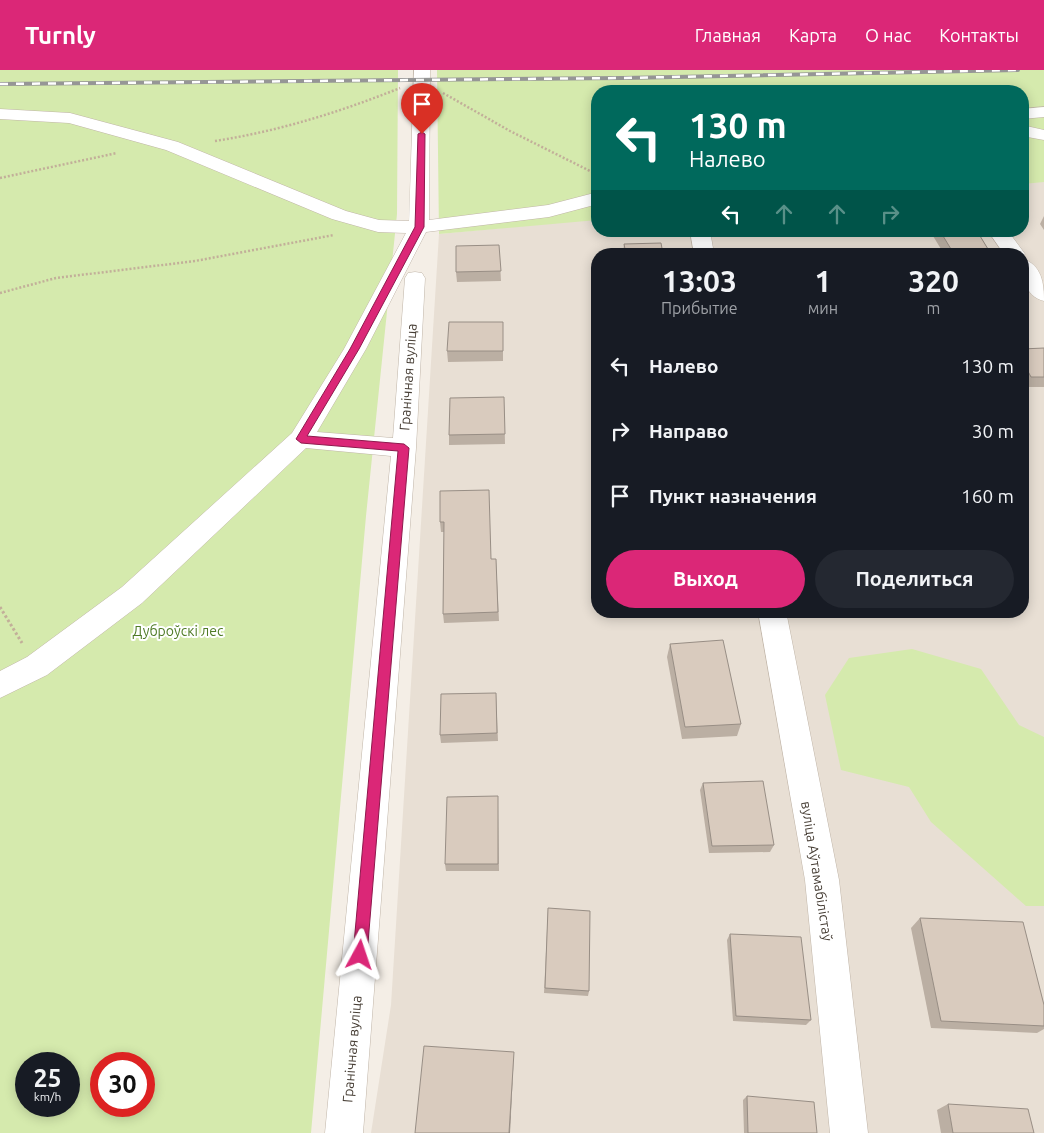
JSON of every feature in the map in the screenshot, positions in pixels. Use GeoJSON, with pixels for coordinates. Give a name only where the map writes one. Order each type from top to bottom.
{"type":"FeatureCollection","features":[{"type":"Feature","properties":{"kind":"street"},"geometry":{"type":"LineString","coordinates":[[0,685],[37,666],[132,595],[301,439],[355,349],[420,227],[423,75]]}},
{"type":"Feature","properties":{"kind":"street"},"geometry":{"type":"LineString","coordinates":[[1029,113],[1044,112]]}},
{"type":"Feature","properties":{"kind":"street"},"geometry":{"type":"LineString","coordinates":[[0,114],[70,118],[172,146],[339,215],[378,226],[420,227],[550,211],[591,200]]}},
{"type":"Feature","properties":{"kind":"street"},"geometry":{"type":"LineString","coordinates":[[1029,132],[1044,135]]}},
{"type":"Feature","properties":{"kind":"street"},"geometry":{"type":"LineString","coordinates":[[1002,237],[1010,248]]}},
{"type":"Feature","properties":{"kind":"street"},"geometry":{"type":"LineString","coordinates":[[1029,274],[1044,294]]}},
{"type":"Feature","properties":{"kind":"street","name":"Гранічная вуліца"},"geometry":{"type":"LineString","coordinates":[[344,1133],[404,448],[415,278]]}},
{"type":"Feature","properties":{"kind":"street"},"geometry":{"type":"LineString","coordinates":[[301,439],[404,448]]}},
{"type":"Feature","properties":{"kind":"street","name":"вуліца Аўтамабілістаў"},"geometry":{"type":"LineString","coordinates":[[773,618],[822,880],[849,1133]]}},
{"type":"Feature","properties":{"kind":"path"},"geometry":{"type":"LineString","coordinates":[[172,146],[227,139],[293,126],[348,109],[423,75],[510,130],[591,171]]}},
{"type":"Feature","properties":{"kind":"path"},"geometry":{"type":"LineString","coordinates":[[0,178],[118,153]]}},
{"type":"Feature","properties":{"kind":"path"},"geometry":{"type":"LineString","coordinates":[[0,293],[56,278],[226,256],[378,226]]}},
{"type":"Feature","properties":{"kind":"path"},"geometry":{"type":"LineString","coordinates":[[0,607],[37,666]]}},
{"type":"Feature","properties":{"kind":"shaded area"},"geometry":{"type":"Polygon","coordinates":[[[1044,181],[1044,1133],[371,1133],[391,1005],[439,234],[591,220],[591,237],[1029,237],[1029,182],[1044,181]]]}},
{"type":"Feature","properties":{"kind":"green space","name":"Дуброўскі лес"},"geometry":{"type":"Polygon","coordinates":[[[0,70],[398,70],[397,214],[366,516],[311,1133],[0,1133],[0,70]]]}},
{"type":"Feature","properties":{"kind":"green space"},"geometry":{"type":"Polygon","coordinates":[[[437,70],[1044,70],[1044,182],[1029,183],[1029,85],[591,85],[591,221],[439,234],[437,70]]]}},
{"type":"Feature","properties":{"kind":"green space"},"geometry":{"type":"Polygon","coordinates":[[[912,649],[981,669],[1019,725],[1044,737],[1044,906],[1026,906],[931,822],[909,787],[841,770],[825,695],[849,658],[912,649]]]}},
{"type":"Feature","properties":{"kind":"building"},"geometry":{"type":"Polygon","coordinates":[[[944,237],[981,237],[987,248],[950,248],[944,237]]]}},
{"type":"Feature","properties":{"kind":"building"},"geometry":{"type":"Polygon","coordinates":[[[661,243],[662,248],[625,248],[624,244],[661,243]]]}},
{"type":"Feature","properties":{"kind":"building"},"geometry":{"type":"Polygon","coordinates":[[[499,245],[501,271],[456,272],[456,246],[499,245]]]}},
{"type":"Feature","properties":{"kind":"building"},"geometry":{"type":"Polygon","coordinates":[[[449,322],[503,322],[503,351],[447,351],[449,322]]]}},
{"type":"Feature","properties":{"kind":"building"},"geometry":{"type":"Polygon","coordinates":[[[1044,348],[1044,377],[1031,377],[1029,373],[1029,349],[1044,348]]]}},
{"type":"Feature","properties":{"kind":"building"},"geometry":{"type":"Polygon","coordinates":[[[504,397],[505,434],[449,435],[450,398],[504,397]]]}},
{"type":"Feature","properties":{"kind":"building"},"geometry":{"type":"Polygon","coordinates":[[[489,490],[491,559],[496,559],[498,612],[443,614],[444,522],[440,522],[440,491],[489,490]]]}},
{"type":"Feature","properties":{"kind":"building"},"geometry":{"type":"Polygon","coordinates":[[[723,640],[741,724],[685,727],[670,644],[723,640]]]}},
{"type":"Feature","properties":{"kind":"building"},"geometry":{"type":"Polygon","coordinates":[[[496,693],[497,733],[440,735],[441,694],[496,693]]]}},
{"type":"Feature","properties":{"kind":"building"},"geometry":{"type":"Polygon","coordinates":[[[763,781],[774,845],[712,846],[703,783],[763,781]]]}},
{"type":"Feature","properties":{"kind":"building"},"geometry":{"type":"Polygon","coordinates":[[[498,796],[498,864],[445,864],[447,797],[498,796]]]}},
{"type":"Feature","properties":{"kind":"building"},"geometry":{"type":"Polygon","coordinates":[[[548,908],[590,911],[589,991],[545,988],[548,908]]]}},
{"type":"Feature","properties":{"kind":"building"},"geometry":{"type":"Polygon","coordinates":[[[920,918],[1023,922],[1044,1005],[1044,1026],[941,1021],[920,918]]]}},
{"type":"Feature","properties":{"kind":"building"},"geometry":{"type":"Polygon","coordinates":[[[730,934],[801,937],[811,1020],[736,1016],[730,934]]]}},
{"type":"Feature","properties":{"kind":"building"},"geometry":{"type":"Polygon","coordinates":[[[424,1046],[514,1052],[509,1133],[415,1133],[424,1046]]]}},
{"type":"Feature","properties":{"kind":"building"},"geometry":{"type":"Polygon","coordinates":[[[747,1096],[814,1102],[817,1133],[748,1133],[747,1096]]]}},
{"type":"Feature","properties":{"kind":"building"},"geometry":{"type":"Polygon","coordinates":[[[948,1104],[1028,1109],[1034,1133],[953,1133],[948,1104]]]}},
{"type":"Feature","properties":{"kind":"railway"},"geometry":{"type":"LineString","coordinates":[[0,84],[623,78],[1018,70]]}},
{"type":"Feature","properties":{"kind":"route"},"geometry":{"type":"LineString","coordinates":[[360,955],[404,448],[301,439],[355,349],[420,227],[422,134]]}}]}
